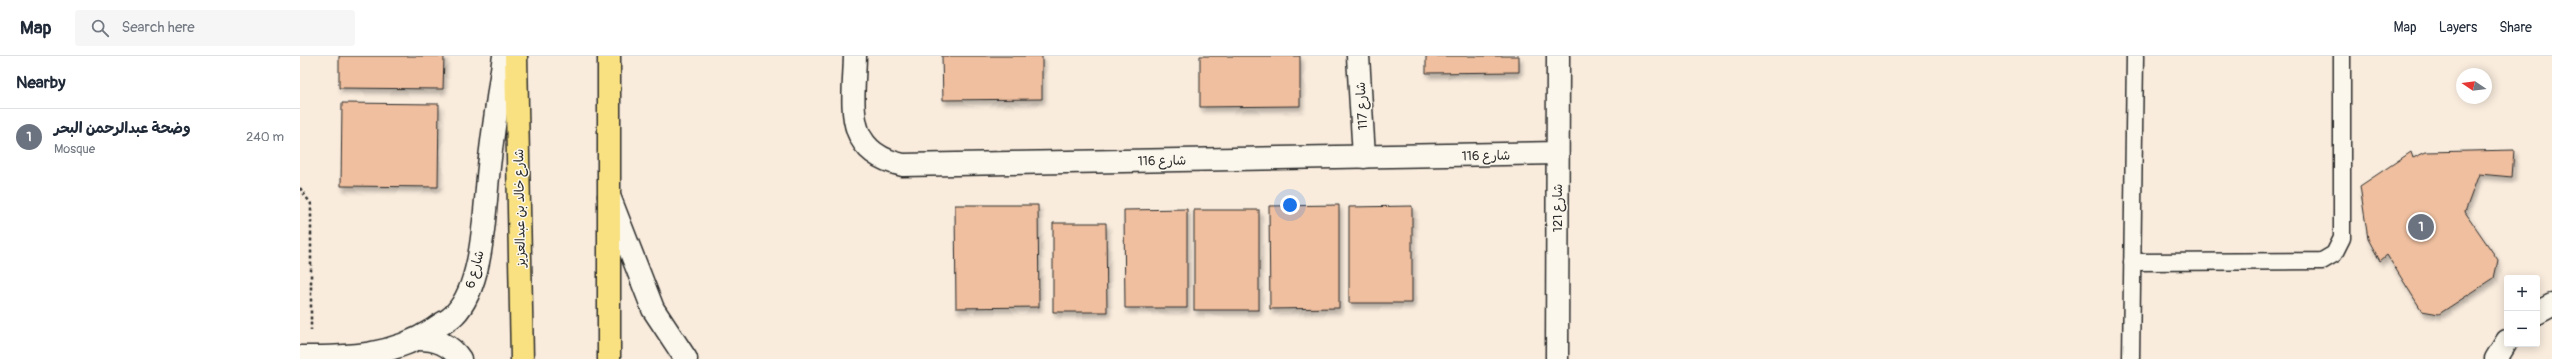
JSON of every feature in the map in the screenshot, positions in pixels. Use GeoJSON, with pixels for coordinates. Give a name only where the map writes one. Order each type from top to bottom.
{"type":"FeatureCollection","features":[{"type":"Feature","properties":{"kind":"main road","name":"شارع خالد بن عبدالعزيز"},"geometry":{"type":"LineString","coordinates":[[516,56],[522,359]]}},
{"type":"Feature","properties":{"kind":"main road"},"geometry":{"type":"LineString","coordinates":[[609,56],[609,359]]}},
{"type":"Feature","properties":{"kind":"street","name":"شارع 6"},"geometry":{"type":"LineString","coordinates":[[305,357],[362,356],[388,350],[418,339],[454,315],[469,291],[478,262],[504,56]]}},
{"type":"Feature","properties":{"kind":"street","name":"شارع 116"},"geometry":{"type":"LineString","coordinates":[[855,56],[854,122],[860,139],[871,152],[886,161],[903,165],[1557,154]]}},
{"type":"Feature","properties":{"kind":"street","name":"شارع 117"},"geometry":{"type":"LineString","coordinates":[[1358,56],[1364,157]]}},
{"type":"Feature","properties":{"kind":"street","name":"شارع 121"},"geometry":{"type":"LineString","coordinates":[[1557,359],[1558,56]]}},
{"type":"Feature","properties":{"kind":"street"},"geometry":{"type":"LineString","coordinates":[[608,192],[653,310],[686,359]]}},
{"type":"Feature","properties":{"kind":"street"},"geometry":{"type":"LineString","coordinates":[[418,339],[432,339],[443,343],[455,351],[460,359]]}},
{"type":"Feature","properties":{"kind":"lane"},"geometry":{"type":"LineString","coordinates":[[2131,359],[2135,56]]}},
{"type":"Feature","properties":{"kind":"lane"},"geometry":{"type":"LineString","coordinates":[[2132,262],[2322,261],[2334,254],[2342,238],[2342,56]]}},
{"type":"Feature","properties":{"kind":"path"},"geometry":{"type":"LineString","coordinates":[[300,188],[311,204],[305,357]]}},
{"type":"Feature","properties":{"kind":"building"},"geometry":{"type":"Polygon","coordinates":[[[339,56],[444,56],[443,89],[339,88],[339,56]]]}},
{"type":"Feature","properties":{"kind":"building"},"geometry":{"type":"Polygon","coordinates":[[[942,56],[1042,56],[1042,99],[943,100],[942,56]]]}},
{"type":"Feature","properties":{"kind":"building"},"geometry":{"type":"Polygon","coordinates":[[[1200,56],[1300,56],[1300,106],[1200,107],[1200,56]]]}},
{"type":"Feature","properties":{"kind":"building"},"geometry":{"type":"Polygon","coordinates":[[[1426,56],[1519,56],[1519,72],[1426,73],[1426,56]]]}},
{"type":"Feature","properties":{"kind":"building"},"geometry":{"type":"Polygon","coordinates":[[[342,103],[439,104],[438,187],[341,186],[342,103]]]}},
{"type":"Feature","properties":{"kind":"building"},"geometry":{"type":"Polygon","coordinates":[[[2514,150],[2512,177],[2479,174],[2465,212],[2498,260],[2494,278],[2439,314],[2422,311],[2387,255],[2380,261],[2368,239],[2360,186],[2411,152],[2413,158],[2426,152],[2514,150]]]}},
{"type":"Feature","properties":{"kind":"building"},"geometry":{"type":"Polygon","coordinates":[[[955,205],[1038,205],[1039,307],[956,308],[955,205]]]}},
{"type":"Feature","properties":{"kind":"building"},"geometry":{"type":"Polygon","coordinates":[[[1339,205],[1339,308],[1270,309],[1269,206],[1339,205]]]}},
{"type":"Feature","properties":{"kind":"building"},"geometry":{"type":"Polygon","coordinates":[[[1412,206],[1412,303],[1349,303],[1349,207],[1412,206]]]}},
{"type":"Feature","properties":{"kind":"building"},"geometry":{"type":"Polygon","coordinates":[[[1187,209],[1187,308],[1125,308],[1124,210],[1187,209]]]}},
{"type":"Feature","properties":{"kind":"building"},"geometry":{"type":"Polygon","coordinates":[[[1194,210],[1259,210],[1259,310],[1194,310],[1194,210]]]}},
{"type":"Feature","properties":{"kind":"building"},"geometry":{"type":"Polygon","coordinates":[[[1053,223],[1106,223],[1107,312],[1053,312],[1053,223]]]}},
{"type":"Feature","properties":{"kind":"place","name":"وضحة عبدالرحمن البحر"},"geometry":{"type":"Point","coordinates":[2421,227]}}]}
